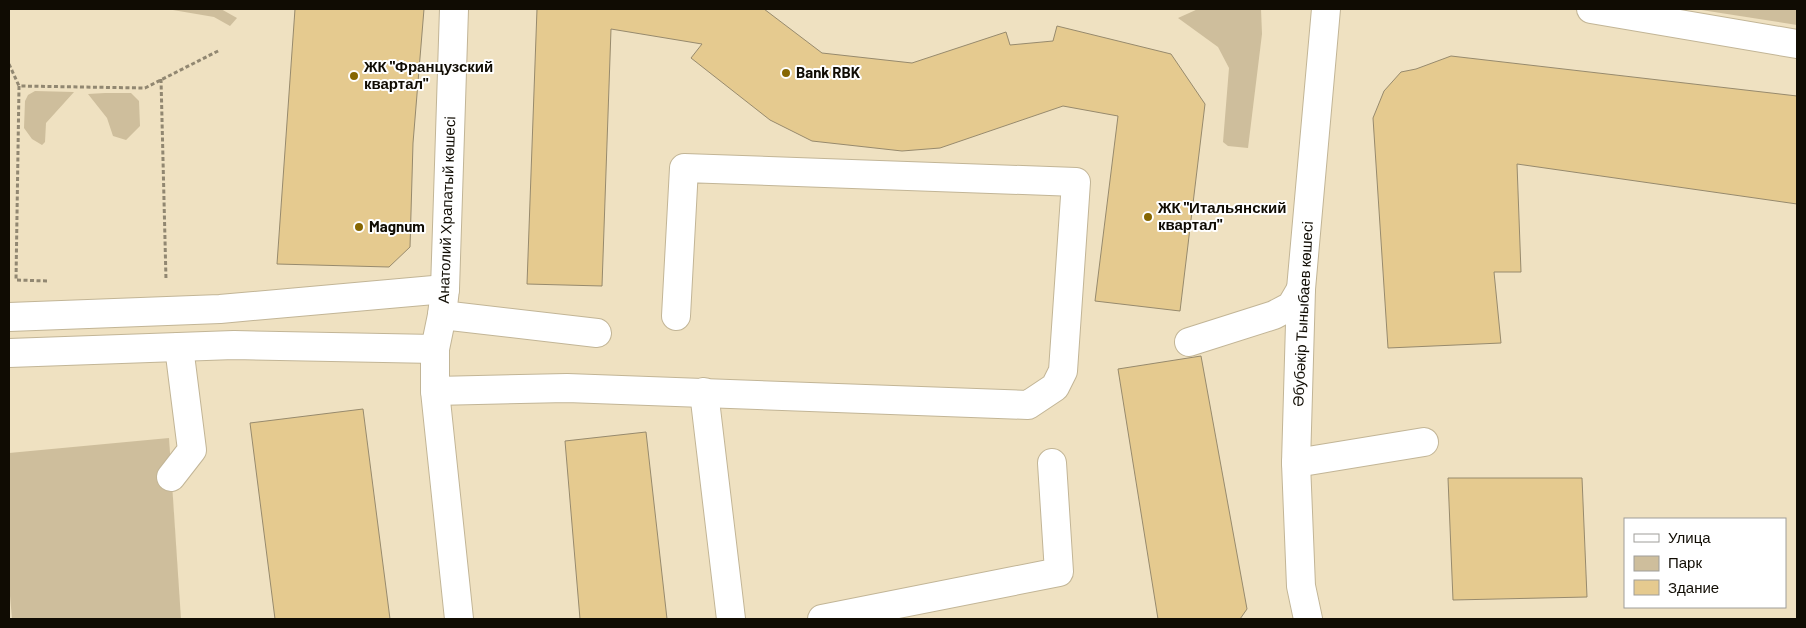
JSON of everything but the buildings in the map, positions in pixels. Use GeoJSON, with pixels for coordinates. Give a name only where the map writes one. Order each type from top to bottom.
{"type":"FeatureCollection","features":[{"type":"Feature","properties":{"kind":"street","name":"Анатолий Храпатый көшесі"},"geometry":{"type":"LineString","coordinates":[[454,9],[444,302],[435,349],[435,391],[459,619]]}},
{"type":"Feature","properties":{"kind":"street","name":"Әбубәкір Тыныбаев көшесі"},"geometry":{"type":"LineString","coordinates":[[1308,619],[1301,586],[1296,463],[1301,289],[1326,9]]}},
{"type":"Feature","properties":{"kind":"street"},"geometry":{"type":"LineString","coordinates":[[1591,9],[1797,44]]}},
{"type":"Feature","properties":{"kind":"street"},"geometry":{"type":"LineString","coordinates":[[435,391],[567,388],[1028,405],[1054,388],[1062,371],[1076,182],[684,168],[676,316]]}},
{"type":"Feature","properties":{"kind":"street"},"geometry":{"type":"LineString","coordinates":[[1189,342],[1274,315],[1291,306],[1301,289]]}},
{"type":"Feature","properties":{"kind":"street"},"geometry":{"type":"LineString","coordinates":[[9,317],[220,308],[444,302],[597,333]]}},
{"type":"Feature","properties":{"kind":"street"},"geometry":{"type":"LineString","coordinates":[[9,353],[234,346],[435,349]]}},
{"type":"Feature","properties":{"kind":"street"},"geometry":{"type":"LineString","coordinates":[[171,477],[192,450],[179,347]]}},
{"type":"Feature","properties":{"kind":"street"},"geometry":{"type":"LineString","coordinates":[[704,392],[731,619]]}},
{"type":"Feature","properties":{"kind":"street"},"geometry":{"type":"LineString","coordinates":[[1296,463],[1424,442]]}},
{"type":"Feature","properties":{"kind":"street"},"geometry":{"type":"LineString","coordinates":[[822,619],[888,613],[1059,572],[1052,463]]}},
{"type":"Feature","properties":{"kind":"path"},"geometry":{"type":"LineString","coordinates":[[19,86],[145,88],[220,50]]}},
{"type":"Feature","properties":{"kind":"path"},"geometry":{"type":"LineString","coordinates":[[9,64],[19,86],[16,280],[53,281]]}},
{"type":"Feature","properties":{"kind":"path"},"geometry":{"type":"LineString","coordinates":[[161,79],[166,285]]}},
{"type":"Feature","properties":{"kind":"green space"},"geometry":{"type":"Polygon","coordinates":[[[167,9],[221,9],[237,18],[230,26],[214,17],[167,9]]]}},
{"type":"Feature","properties":{"kind":"green space"},"geometry":{"type":"Polygon","coordinates":[[[1198,9],[1261,9],[1262,34],[1248,148],[1228,146],[1223,142],[1229,68],[1218,47],[1178,18],[1198,9]]]}},
{"type":"Feature","properties":{"kind":"green space"},"geometry":{"type":"Polygon","coordinates":[[[1695,9],[1797,9],[1797,25],[1695,9]]]}},
{"type":"Feature","properties":{"kind":"green space"},"geometry":{"type":"Polygon","coordinates":[[[35,91],[74,92],[46,123],[45,142],[42,145],[32,139],[24,128],[25,101],[28,95],[35,91]]]}},
{"type":"Feature","properties":{"kind":"green space"},"geometry":{"type":"Polygon","coordinates":[[[131,93],[139,101],[140,126],[126,140],[113,136],[107,118],[88,94],[131,93]]]}},
{"type":"Feature","properties":{"kind":"green space"},"geometry":{"type":"Polygon","coordinates":[[[169,438],[181,619],[12,619],[9,584],[9,453],[169,438]]]}},
{"type":"Feature","properties":{"kind":"place","name":"Bank RBK"},"geometry":{"type":"Point","coordinates":[786,73]}},
{"type":"Feature","properties":{"kind":"place","name":"ЖК \"Французский квартал\""},"geometry":{"type":"Point","coordinates":[354,76]}},
{"type":"Feature","properties":{"kind":"place","name":"ЖК \"Итальянский квартал\""},"geometry":{"type":"Point","coordinates":[1148,217]}},
{"type":"Feature","properties":{"kind":"place","name":"Magnum"},"geometry":{"type":"Point","coordinates":[359,227]}}]}
